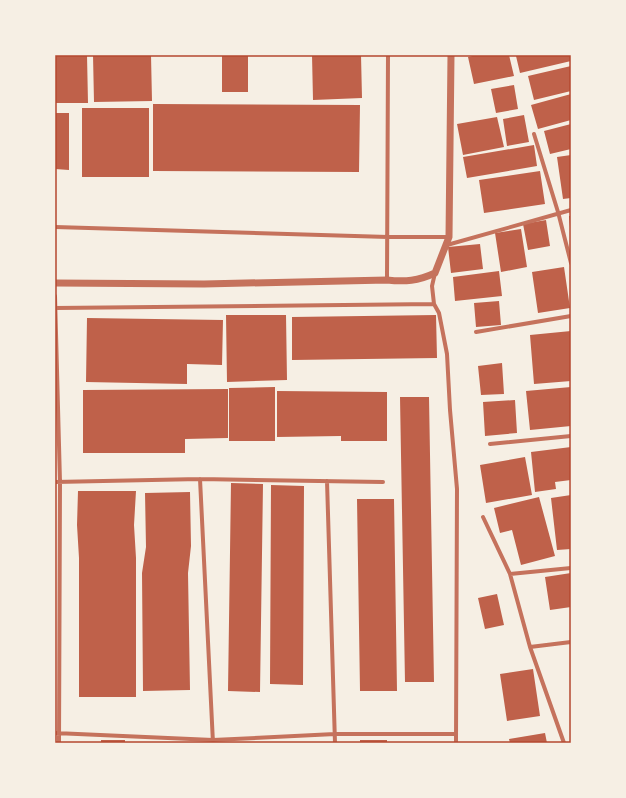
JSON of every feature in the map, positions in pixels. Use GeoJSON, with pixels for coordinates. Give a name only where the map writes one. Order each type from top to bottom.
{"type":"FeatureCollection","features":[{"type":"Feature","properties":{"kind":"street"},"geometry":{"type":"LineString","coordinates":[[388,55],[388,280]]}},
{"type":"Feature","properties":{"kind":"street"},"geometry":{"type":"LineString","coordinates":[[451,55],[449,237],[435,273],[432,286],[434,304],[439,313],[447,354],[457,489],[456,743]]}},
{"type":"Feature","properties":{"kind":"street"},"geometry":{"type":"LineString","coordinates":[[534,134],[558,212],[571,263]]}},
{"type":"Feature","properties":{"kind":"street"},"geometry":{"type":"LineString","coordinates":[[447,245],[558,212],[571,210]]}},
{"type":"Feature","properties":{"kind":"street"},"geometry":{"type":"LineString","coordinates":[[55,227],[388,237],[449,237]]}},
{"type":"Feature","properties":{"kind":"street"},"geometry":{"type":"LineString","coordinates":[[55,283],[204,284],[388,280],[404,282],[416,281],[435,273]]}},
{"type":"Feature","properties":{"kind":"street"},"geometry":{"type":"LineString","coordinates":[[55,296],[58,743]]}},
{"type":"Feature","properties":{"kind":"street"},"geometry":{"type":"LineString","coordinates":[[55,308],[434,304]]}},
{"type":"Feature","properties":{"kind":"street"},"geometry":{"type":"LineString","coordinates":[[476,332],[571,316]]}},
{"type":"Feature","properties":{"kind":"street"},"geometry":{"type":"LineString","coordinates":[[490,444],[571,436]]}},
{"type":"Feature","properties":{"kind":"street"},"geometry":{"type":"LineString","coordinates":[[57,482],[200,480],[383,482]]}},
{"type":"Feature","properties":{"kind":"street"},"geometry":{"type":"LineString","coordinates":[[200,480],[213,741]]}},
{"type":"Feature","properties":{"kind":"street"},"geometry":{"type":"LineString","coordinates":[[327,481],[335,743]]}},
{"type":"Feature","properties":{"kind":"street"},"geometry":{"type":"LineString","coordinates":[[483,517],[510,574],[530,647],[564,743]]}},
{"type":"Feature","properties":{"kind":"street"},"geometry":{"type":"LineString","coordinates":[[510,574],[571,568]]}},
{"type":"Feature","properties":{"kind":"street"},"geometry":{"type":"LineString","coordinates":[[530,647],[571,642]]}},
{"type":"Feature","properties":{"kind":"street"},"geometry":{"type":"LineString","coordinates":[[57,733],[213,741],[335,734],[455,734]]}},
{"type":"Feature","properties":{"kind":"building"},"geometry":{"type":"Polygon","coordinates":[[[55,55],[87,55],[88,103],[55,103],[55,55]]]}},
{"type":"Feature","properties":{"kind":"building"},"geometry":{"type":"Polygon","coordinates":[[[93,55],[151,55],[152,101],[94,102],[93,55]]]}},
{"type":"Feature","properties":{"kind":"building"},"geometry":{"type":"Polygon","coordinates":[[[222,55],[248,55],[248,92],[222,92],[222,55]]]}},
{"type":"Feature","properties":{"kind":"building"},"geometry":{"type":"Polygon","coordinates":[[[312,55],[361,55],[362,98],[313,100],[312,55]]]}},
{"type":"Feature","properties":{"kind":"building"},"geometry":{"type":"Polygon","coordinates":[[[477,55],[509,55],[514,76],[474,84],[468,57],[477,55]]]}},
{"type":"Feature","properties":{"kind":"building"},"geometry":{"type":"Polygon","coordinates":[[[571,55],[571,61],[520,73],[516,56],[571,55]]]}},
{"type":"Feature","properties":{"kind":"building"},"geometry":{"type":"Polygon","coordinates":[[[571,66],[571,91],[534,100],[528,76],[571,66]]]}},
{"type":"Feature","properties":{"kind":"building"},"geometry":{"type":"Polygon","coordinates":[[[514,85],[518,109],[496,113],[491,89],[514,85]]]}},
{"type":"Feature","properties":{"kind":"building"},"geometry":{"type":"Polygon","coordinates":[[[571,94],[571,120],[538,129],[531,105],[571,94]]]}},
{"type":"Feature","properties":{"kind":"building"},"geometry":{"type":"Polygon","coordinates":[[[153,104],[360,105],[359,172],[153,171],[153,104]]]}},
{"type":"Feature","properties":{"kind":"building"},"geometry":{"type":"Polygon","coordinates":[[[82,108],[149,108],[149,177],[82,177],[82,108]]]}},
{"type":"Feature","properties":{"kind":"building"},"geometry":{"type":"Polygon","coordinates":[[[55,113],[69,113],[69,170],[55,169],[55,113]]]}},
{"type":"Feature","properties":{"kind":"building"},"geometry":{"type":"Polygon","coordinates":[[[524,115],[529,142],[507,146],[503,119],[524,115]]]}},
{"type":"Feature","properties":{"kind":"building"},"geometry":{"type":"Polygon","coordinates":[[[497,117],[504,147],[463,155],[457,124],[497,117]]]}},
{"type":"Feature","properties":{"kind":"building"},"geometry":{"type":"Polygon","coordinates":[[[571,124],[571,149],[550,154],[544,131],[571,124]]]}},
{"type":"Feature","properties":{"kind":"building"},"geometry":{"type":"Polygon","coordinates":[[[534,145],[537,166],[467,178],[463,157],[534,145]]]}},
{"type":"Feature","properties":{"kind":"building"},"geometry":{"type":"Polygon","coordinates":[[[571,155],[571,198],[563,199],[557,157],[571,155]]]}},
{"type":"Feature","properties":{"kind":"building"},"geometry":{"type":"Polygon","coordinates":[[[540,171],[545,204],[484,213],[479,180],[540,171]]]}},
{"type":"Feature","properties":{"kind":"building"},"geometry":{"type":"Polygon","coordinates":[[[569,216],[571,216],[571,227],[570,227],[569,216]]]}},
{"type":"Feature","properties":{"kind":"building"},"geometry":{"type":"Polygon","coordinates":[[[546,220],[550,246],[528,250],[523,224],[546,220]]]}},
{"type":"Feature","properties":{"kind":"building"},"geometry":{"type":"Polygon","coordinates":[[[521,229],[527,267],[501,272],[495,233],[521,229]]]}},
{"type":"Feature","properties":{"kind":"building"},"geometry":{"type":"Polygon","coordinates":[[[480,244],[483,269],[451,273],[448,247],[480,244]]]}},
{"type":"Feature","properties":{"kind":"building"},"geometry":{"type":"Polygon","coordinates":[[[564,267],[570,308],[538,313],[532,272],[564,267]]]}},
{"type":"Feature","properties":{"kind":"building"},"geometry":{"type":"Polygon","coordinates":[[[499,271],[502,296],[455,301],[453,277],[499,271]]]}},
{"type":"Feature","properties":{"kind":"building"},"geometry":{"type":"Polygon","coordinates":[[[499,301],[501,325],[476,327],[474,303],[499,301]]]}},
{"type":"Feature","properties":{"kind":"building"},"geometry":{"type":"Polygon","coordinates":[[[226,315],[286,315],[287,380],[227,382],[226,315]]]}},
{"type":"Feature","properties":{"kind":"building"},"geometry":{"type":"Polygon","coordinates":[[[436,315],[437,358],[292,360],[292,317],[436,315]]]}},
{"type":"Feature","properties":{"kind":"building"},"geometry":{"type":"Polygon","coordinates":[[[87,318],[223,320],[222,365],[187,364],[187,384],[86,382],[87,318]]]}},
{"type":"Feature","properties":{"kind":"building"},"geometry":{"type":"Polygon","coordinates":[[[571,331],[571,381],[534,384],[530,335],[571,331]]]}},
{"type":"Feature","properties":{"kind":"building"},"geometry":{"type":"Polygon","coordinates":[[[502,363],[504,394],[481,395],[478,366],[502,363]]]}},
{"type":"Feature","properties":{"kind":"building"},"geometry":{"type":"Polygon","coordinates":[[[275,387],[275,441],[229,441],[229,388],[275,387]]]}},
{"type":"Feature","properties":{"kind":"building"},"geometry":{"type":"Polygon","coordinates":[[[571,387],[571,426],[530,430],[526,391],[571,387]]]}},
{"type":"Feature","properties":{"kind":"building"},"geometry":{"type":"Polygon","coordinates":[[[228,389],[228,438],[185,439],[185,453],[83,453],[83,390],[228,389]]]}},
{"type":"Feature","properties":{"kind":"building"},"geometry":{"type":"Polygon","coordinates":[[[277,391],[387,392],[387,441],[341,441],[341,436],[277,437],[277,391]]]}},
{"type":"Feature","properties":{"kind":"building"},"geometry":{"type":"Polygon","coordinates":[[[400,397],[429,397],[434,682],[405,682],[400,397]]]}},
{"type":"Feature","properties":{"kind":"building"},"geometry":{"type":"Polygon","coordinates":[[[515,400],[517,433],[485,436],[483,402],[515,400]]]}},
{"type":"Feature","properties":{"kind":"building"},"geometry":{"type":"Polygon","coordinates":[[[571,447],[571,480],[555,482],[556,489],[535,492],[531,452],[571,447]]]}},
{"type":"Feature","properties":{"kind":"building"},"geometry":{"type":"Polygon","coordinates":[[[525,457],[532,495],[486,503],[480,465],[525,457]]]}},
{"type":"Feature","properties":{"kind":"building"},"geometry":{"type":"Polygon","coordinates":[[[231,483],[263,484],[260,692],[228,691],[231,483]]]}},
{"type":"Feature","properties":{"kind":"building"},"geometry":{"type":"Polygon","coordinates":[[[271,485],[304,486],[303,685],[270,684],[271,485]]]}},
{"type":"Feature","properties":{"kind":"building"},"geometry":{"type":"Polygon","coordinates":[[[78,491],[136,491],[134,525],[136,558],[136,697],[79,697],[78,491]]]}},
{"type":"Feature","properties":{"kind":"building"},"geometry":{"type":"Polygon","coordinates":[[[190,492],[191,546],[188,573],[190,690],[143,691],[142,573],[146,547],[145,493],[190,492]]]}},
{"type":"Feature","properties":{"kind":"building"},"geometry":{"type":"Polygon","coordinates":[[[571,495],[571,549],[557,550],[551,498],[571,495]]]}},
{"type":"Feature","properties":{"kind":"building"},"geometry":{"type":"Polygon","coordinates":[[[539,497],[555,556],[521,565],[512,530],[500,533],[494,508],[539,497]]]}},
{"type":"Feature","properties":{"kind":"building"},"geometry":{"type":"Polygon","coordinates":[[[357,499],[394,499],[397,691],[360,691],[357,499]]]}},
{"type":"Feature","properties":{"kind":"building"},"geometry":{"type":"Polygon","coordinates":[[[571,573],[571,607],[550,610],[545,577],[571,573]]]}},
{"type":"Feature","properties":{"kind":"building"},"geometry":{"type":"Polygon","coordinates":[[[497,594],[504,625],[485,629],[478,598],[497,594]]]}},
{"type":"Feature","properties":{"kind":"building"},"geometry":{"type":"Polygon","coordinates":[[[533,669],[540,716],[507,721],[500,674],[533,669]]]}},
{"type":"Feature","properties":{"kind":"building"},"geometry":{"type":"Polygon","coordinates":[[[545,733],[547,743],[510,743],[509,739],[545,733]]]}},
{"type":"Feature","properties":{"kind":"building"},"geometry":{"type":"Polygon","coordinates":[[[101,740],[125,740],[125,743],[101,743],[101,740]]]}},
{"type":"Feature","properties":{"kind":"building"},"geometry":{"type":"Polygon","coordinates":[[[360,740],[387,740],[387,743],[360,743],[360,740]]]}}]}
